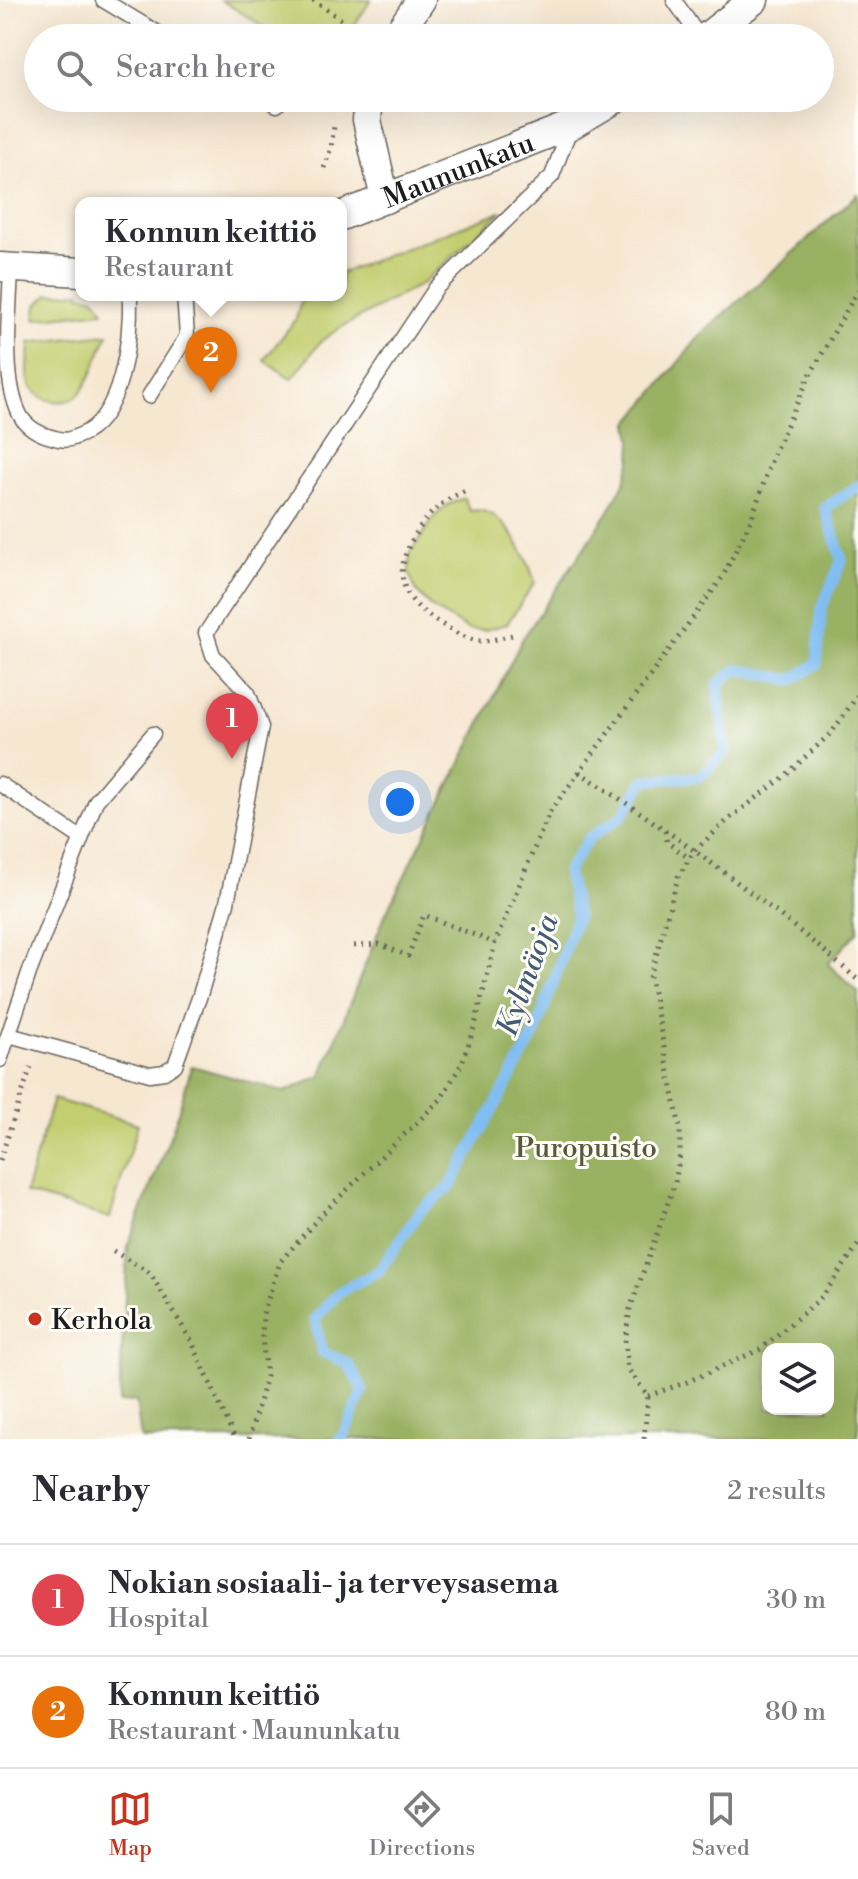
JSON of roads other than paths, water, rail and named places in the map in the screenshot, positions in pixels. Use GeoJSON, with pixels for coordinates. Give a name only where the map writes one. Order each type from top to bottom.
{"type":"FeatureCollection","features":[{"type":"Feature","properties":{"kind":"street"},"geometry":{"type":"LineString","coordinates":[[405,24],[421,0]]}},
{"type":"Feature","properties":{"kind":"street"},"geometry":{"type":"LineString","coordinates":[[721,24],[754,0]]}},
{"type":"Feature","properties":{"kind":"street"},"geometry":{"type":"LineString","coordinates":[[368,112],[385,199]]}},
{"type":"Feature","properties":{"kind":"street","name":"Maununkatu"},"geometry":{"type":"LineString","coordinates":[[347,214],[571,125],[593,112]]}},
{"type":"Feature","properties":{"kind":"street"},"geometry":{"type":"LineString","coordinates":[[6,268],[75,272]]}},
{"type":"Feature","properties":{"kind":"lane"},"geometry":{"type":"LineString","coordinates":[[103,0],[143,24]]}},
{"type":"Feature","properties":{"kind":"lane"},"geometry":{"type":"LineString","coordinates":[[674,0],[692,24]]}},
{"type":"Feature","properties":{"kind":"lane"},"geometry":{"type":"LineString","coordinates":[[9,1035],[150,1074],[164,1072],[175,1065],[200,995],[227,903],[261,727],[248,693],[213,655],[206,633],[436,288],[552,176],[571,125]]}},
{"type":"Feature","properties":{"kind":"lane"},"geometry":{"type":"LineString","coordinates":[[6,268],[11,388],[21,417],[40,434],[64,441],[93,431],[110,411],[131,321],[130,301]]}},
{"type":"Feature","properties":{"kind":"lane"},"geometry":{"type":"LineString","coordinates":[[149,396],[187,336],[184,301]]}},
{"type":"Feature","properties":{"kind":"lane"},"geometry":{"type":"LineString","coordinates":[[0,1060],[29,973],[96,801],[153,734]]}},
{"type":"Feature","properties":{"kind":"lane"},"geometry":{"type":"LineString","coordinates":[[0,784],[81,838]]}},
{"type":"Feature","properties":{"kind":"waterway","name":"Kylmäoja"},"geometry":{"type":"LineString","coordinates":[[339,1439],[344,1435],[363,1390],[348,1363],[322,1352],[315,1319],[339,1292],[379,1271],[421,1210],[450,1187],[535,1034],[577,916],[567,871],[589,838],[622,816],[645,780],[699,777],[726,752],[717,685],[737,669],[792,680],[817,664],[822,607],[842,560],[825,508],[858,486]]}},
{"type":"Feature","properties":{"kind":"place","name":"Konnun keittiö"},"geometry":{"type":"Point","coordinates":[211,393]}},
{"type":"Feature","properties":{"kind":"place","name":"Nokian sosiaali- ja terveysasema"},"geometry":{"type":"Point","coordinates":[232,759]}},
{"type":"Feature","properties":{"kind":"place","name":"Kerhola"},"geometry":{"type":"Point","coordinates":[35,1319]}},
{"type":"Feature","properties":{"kind":"park label","name":"Puropuisto"},"geometry":{"type":"Point","coordinates":[586,1147]}}]}
